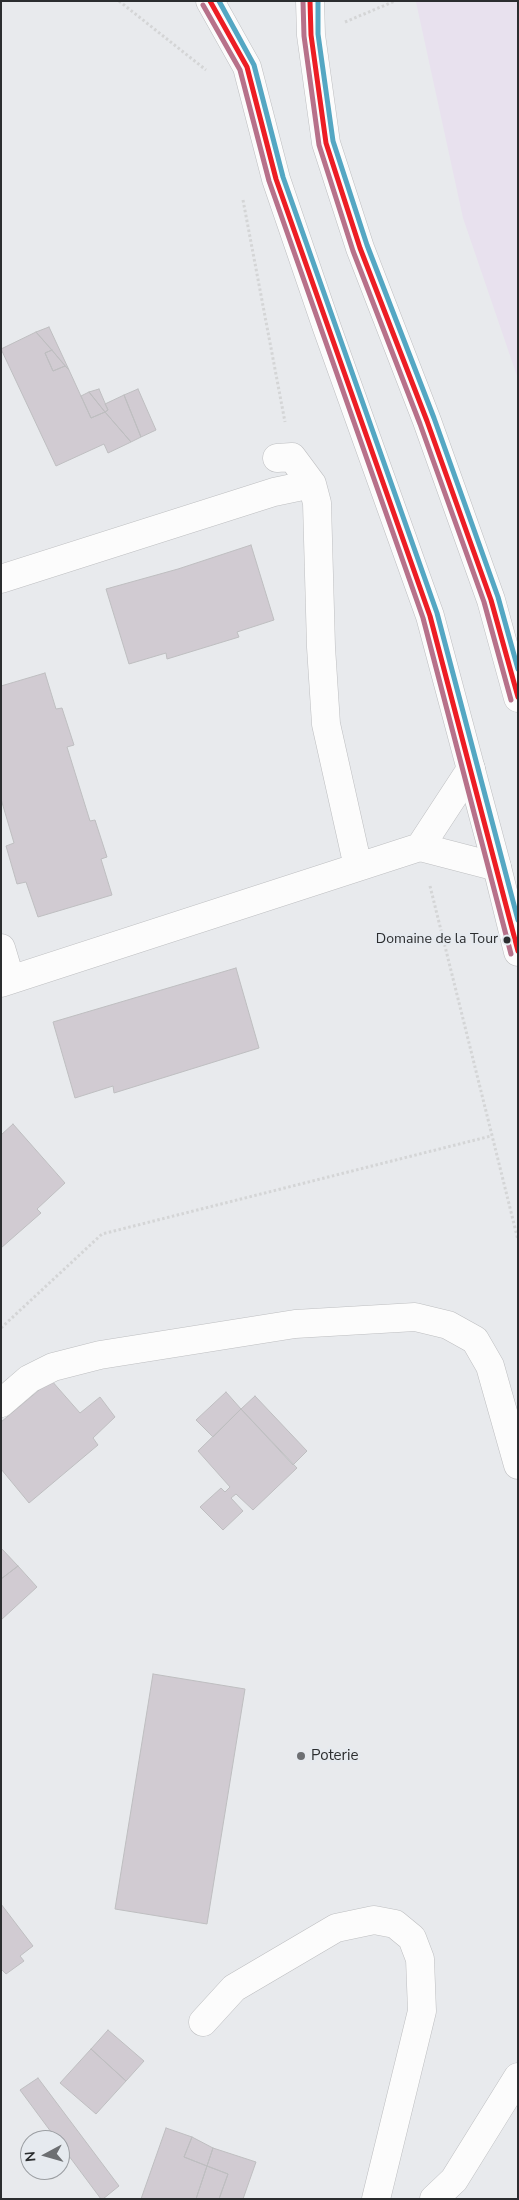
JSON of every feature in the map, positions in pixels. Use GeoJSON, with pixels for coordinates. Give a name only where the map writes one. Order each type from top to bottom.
{"type":"FeatureCollection","features":[{"type":"Feature","properties":{"kind":"main road"},"geometry":{"type":"LineString","coordinates":[[210,1],[247,67],[276,179],[430,616],[518,952]]}},
{"type":"Feature","properties":{"kind":"main road"},"geometry":{"type":"LineString","coordinates":[[310,1],[311,35],[326,143],[360,248],[427,421],[491,600],[518,698]]}},
{"type":"Feature","properties":{"kind":"main road"},"geometry":{"type":"LineString","coordinates":[[284,458],[312,484],[317,503],[321,648],[326,724],[358,867]]}},
{"type":"Feature","properties":{"kind":"main road"},"geometry":{"type":"LineString","coordinates":[[1,579],[265,495],[312,484]]}},
{"type":"Feature","properties":{"kind":"main road"},"geometry":{"type":"LineString","coordinates":[[420,847],[471,769]]}},
{"type":"Feature","properties":{"kind":"main road"},"geometry":{"type":"LineString","coordinates":[[1,948],[6,981],[420,847],[497,867]]}},
{"type":"Feature","properties":{"kind":"main road"},"geometry":{"type":"LineString","coordinates":[[1,1403],[29,1379],[53,1367],[100,1355],[295,1324],[415,1317],[448,1325],[475,1340],[490,1366],[518,1465]]}},
{"type":"Feature","properties":{"kind":"main road"},"geometry":{"type":"LineString","coordinates":[[203,2022],[234,1988],[336,1928],[374,1920],[395,1924],[412,1938],[420,1959],[422,2011],[376,2199]]}},
{"type":"Feature","properties":{"kind":"main road"},"geometry":{"type":"LineString","coordinates":[[434,2199],[454,2180],[518,2078]]}},
{"type":"Feature","properties":{"kind":"path"},"geometry":{"type":"LineString","coordinates":[[119,1],[219,81],[247,67]]}},
{"type":"Feature","properties":{"kind":"path"},"geometry":{"type":"LineString","coordinates":[[242,198],[284,458]]}},
{"type":"Feature","properties":{"kind":"path"},"geometry":{"type":"LineString","coordinates":[[420,847],[518,1240]]}},
{"type":"Feature","properties":{"kind":"path"},"geometry":{"type":"LineString","coordinates":[[1,1328],[102,1234],[491,1136]]}},
{"type":"Feature","properties":{"kind":"shaded area"},"geometry":{"type":"Polygon","coordinates":[[[518,1],[518,379],[463,218],[416,2],[518,1]]]}},
{"type":"Feature","properties":{"kind":"building"},"geometry":{"type":"Polygon","coordinates":[[[49,327],[69,370],[36,332],[49,327]]]}},
{"type":"Feature","properties":{"kind":"building"},"geometry":{"type":"Polygon","coordinates":[[[36,332],[52,350],[45,353],[53,371],[65,366],[69,370],[91,418],[105,412],[131,442],[108,453],[104,444],[56,466],[1,349],[36,332]]]}},
{"type":"Feature","properties":{"kind":"building"},"geometry":{"type":"Polygon","coordinates":[[[52,350],[65,366],[53,371],[45,353],[52,350]]]}},
{"type":"Feature","properties":{"kind":"building"},"geometry":{"type":"Polygon","coordinates":[[[99,389],[108,410],[105,412],[89,392],[99,389]]]}},
{"type":"Feature","properties":{"kind":"building"},"geometry":{"type":"Polygon","coordinates":[[[138,389],[156,430],[141,437],[124,395],[138,389]]]}},
{"type":"Feature","properties":{"kind":"building"},"geometry":{"type":"Polygon","coordinates":[[[89,392],[105,412],[91,418],[81,396],[89,392]]]}},
{"type":"Feature","properties":{"kind":"building"},"geometry":{"type":"Polygon","coordinates":[[[124,395],[141,437],[131,442],[105,412],[108,410],[105,404],[124,395]]]}},
{"type":"Feature","properties":{"kind":"building"},"geometry":{"type":"Polygon","coordinates":[[[251,545],[274,620],[237,632],[239,637],[167,659],[166,653],[129,664],[106,589],[178,569],[251,545]]]}},
{"type":"Feature","properties":{"kind":"building"},"geometry":{"type":"Polygon","coordinates":[[[45,673],[56,709],[62,708],[74,745],[67,747],[90,821],[95,820],[107,857],[101,859],[112,895],[38,917],[26,882],[17,884],[6,846],[14,843],[1,799],[1,686],[45,673]]]}},
{"type":"Feature","properties":{"kind":"building"},"geometry":{"type":"Polygon","coordinates":[[[236,968],[259,1048],[114,1093],[113,1086],[75,1098],[53,1022],[236,968]]]}},
{"type":"Feature","properties":{"kind":"building"},"geometry":{"type":"Polygon","coordinates":[[[13,1124],[65,1183],[37,1209],[41,1213],[1,1248],[1,1135],[13,1124]]]}},
{"type":"Feature","properties":{"kind":"building"},"geometry":{"type":"Polygon","coordinates":[[[51,1380],[80,1413],[100,1397],[115,1417],[93,1438],[98,1445],[29,1503],[1,1469],[1,1422],[51,1380]]]}},
{"type":"Feature","properties":{"kind":"building"},"geometry":{"type":"Polygon","coordinates":[[[226,1392],[241,1409],[213,1437],[196,1420],[226,1392]]]}},
{"type":"Feature","properties":{"kind":"building"},"geometry":{"type":"Polygon","coordinates":[[[255,1396],[307,1451],[293,1465],[241,1409],[255,1396]]]}},
{"type":"Feature","properties":{"kind":"building"},"geometry":{"type":"Polygon","coordinates":[[[241,1409],[297,1468],[253,1510],[236,1494],[231,1498],[243,1511],[223,1530],[200,1507],[221,1488],[225,1492],[230,1487],[198,1451],[241,1409]]]}},
{"type":"Feature","properties":{"kind":"building"},"geometry":{"type":"Polygon","coordinates":[[[1,1548],[18,1566],[1,1579],[1,1548]]]}},
{"type":"Feature","properties":{"kind":"building"},"geometry":{"type":"Polygon","coordinates":[[[18,1566],[37,1587],[1,1620],[1,1579],[18,1566]]]}},
{"type":"Feature","properties":{"kind":"building"},"geometry":{"type":"Polygon","coordinates":[[[153,1674],[245,1689],[207,1924],[115,1909],[153,1674]]]}},
{"type":"Feature","properties":{"kind":"building"},"geometry":{"type":"Polygon","coordinates":[[[1,1904],[33,1946],[20,1956],[24,1961],[6,1974],[1,1969],[1,1904]]]}},
{"type":"Feature","properties":{"kind":"building"},"geometry":{"type":"Polygon","coordinates":[[[108,2030],[144,2061],[126,2081],[91,2049],[108,2030]]]}},
{"type":"Feature","properties":{"kind":"building"},"geometry":{"type":"Polygon","coordinates":[[[91,2049],[126,2081],[96,2114],[60,2083],[91,2049]]]}},
{"type":"Feature","properties":{"kind":"building"},"geometry":{"type":"Polygon","coordinates":[[[38,2078],[119,2186],[101,2199],[70,2157],[70,2130],[50,2130],[20,2090],[38,2078]]]}},
{"type":"Feature","properties":{"kind":"building"},"geometry":{"type":"Polygon","coordinates":[[[166,2128],[192,2137],[184,2157],[207,2166],[196,2199],[141,2199],[166,2128]]]}},
{"type":"Feature","properties":{"kind":"building"},"geometry":{"type":"Polygon","coordinates":[[[192,2137],[213,2148],[207,2166],[184,2157],[192,2137]]]}},
{"type":"Feature","properties":{"kind":"building"},"geometry":{"type":"Polygon","coordinates":[[[213,2148],[256,2162],[243,2199],[219,2199],[228,2174],[207,2166],[213,2148]]]}},
{"type":"Feature","properties":{"kind":"building"},"geometry":{"type":"Polygon","coordinates":[[[207,2166],[228,2174],[219,2199],[196,2199],[207,2166]]]}},
{"type":"Feature","properties":{"kind":"transit line"},"geometry":{"type":"LineString","coordinates":[[210,1],[247,67],[276,179],[430,616],[518,951]]}},
{"type":"Feature","properties":{"kind":"transit line"},"geometry":{"type":"LineString","coordinates":[[219,1],[254,65],[283,177],[437,613],[518,920]]}},
{"type":"Feature","properties":{"kind":"transit line"},"geometry":{"type":"LineString","coordinates":[[303,1],[304,36],[319,145],[353,251],[420,424],[484,602],[511,700]]}},
{"type":"Feature","properties":{"kind":"transit line"},"geometry":{"type":"LineString","coordinates":[[310,1],[311,35],[326,143],[360,248],[427,421],[491,600],[518,697]]}},
{"type":"Feature","properties":{"kind":"transit line"},"geometry":{"type":"LineString","coordinates":[[318,1],[318,34],[333,141],[367,245],[434,418],[498,597],[518,669]]}},
{"type":"Feature","properties":{"kind":"transit line"},"geometry":{"type":"LineString","coordinates":[[203,5],[240,70],[269,181],[423,618],[511,954]]}},
{"type":"Feature","properties":{"kind":"place","name":"Domaine de la Tour"},"geometry":{"type":"Point","coordinates":[507,940]}},
{"type":"Feature","properties":{"kind":"place","name":"Poterie"},"geometry":{"type":"Point","coordinates":[301,1756]}}]}
